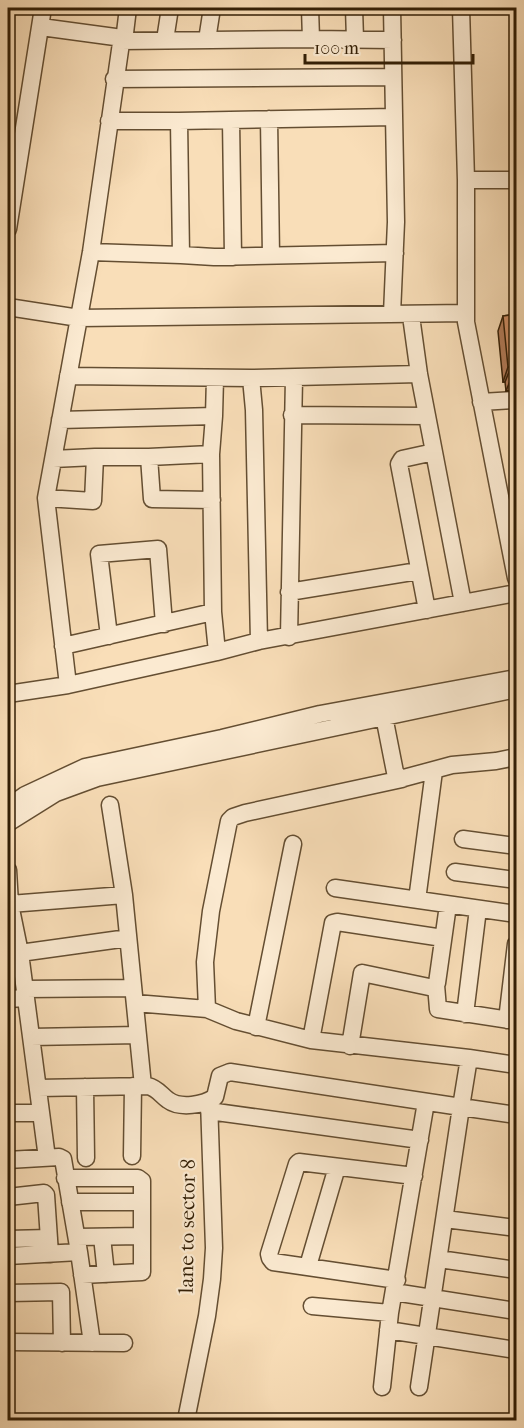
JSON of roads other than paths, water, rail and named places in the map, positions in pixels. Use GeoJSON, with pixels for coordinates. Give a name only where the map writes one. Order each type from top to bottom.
{"type":"FeatureCollection","features":[{"type":"Feature","properties":{"kind":"street"},"geometry":{"type":"LineString","coordinates":[[8,229],[10,199],[43,8]]}},
{"type":"Feature","properties":{"kind":"street"},"geometry":{"type":"LineString","coordinates":[[68,685],[46,498],[91,252],[114,79],[128,8]]}},
{"type":"Feature","properties":{"kind":"street"},"geometry":{"type":"LineString","coordinates":[[165,40],[170,8]]}},
{"type":"Feature","properties":{"kind":"street"},"geometry":{"type":"LineString","coordinates":[[207,40],[212,8]]}},
{"type":"Feature","properties":{"kind":"street"},"geometry":{"type":"LineString","coordinates":[[310,8],[311,39]]}},
{"type":"Feature","properties":{"kind":"street"},"geometry":{"type":"LineString","coordinates":[[354,8],[355,39]]}},
{"type":"Feature","properties":{"kind":"street"},"geometry":{"type":"LineString","coordinates":[[392,8],[396,222],[392,314]]}},
{"type":"Feature","properties":{"kind":"street"},"geometry":{"type":"LineString","coordinates":[[461,8],[466,180],[466,322],[516,578]]}},
{"type":"Feature","properties":{"kind":"street"},"geometry":{"type":"LineString","coordinates":[[41,27],[115,37],[122,41],[393,40]]}},
{"type":"Feature","properties":{"kind":"street"},"geometry":{"type":"LineString","coordinates":[[114,79],[393,77]]}},
{"type":"Feature","properties":{"kind":"street"},"geometry":{"type":"LineString","coordinates":[[109,121],[394,117]]}},
{"type":"Feature","properties":{"kind":"street"},"geometry":{"type":"LineString","coordinates":[[269,119],[271,256]]}},
{"type":"Feature","properties":{"kind":"street"},"geometry":{"type":"LineString","coordinates":[[231,120],[233,257]]}},
{"type":"Feature","properties":{"kind":"street"},"geometry":{"type":"LineString","coordinates":[[179,121],[181,255]]}},
{"type":"Feature","properties":{"kind":"street"},"geometry":{"type":"LineString","coordinates":[[466,180],[516,180]]}},
{"type":"Feature","properties":{"kind":"street"},"geometry":{"type":"LineString","coordinates":[[91,252],[233,257],[395,253]]}},
{"type":"Feature","properties":{"kind":"street"},"geometry":{"type":"LineString","coordinates":[[8,307],[79,318],[466,314]]}},
{"type":"Feature","properties":{"kind":"street"},"geometry":{"type":"LineString","coordinates":[[411,316],[419,374],[463,603]]}},
{"type":"Feature","properties":{"kind":"street"},"geometry":{"type":"LineString","coordinates":[[68,376],[294,378],[419,374]]}},
{"type":"Feature","properties":{"kind":"street"},"geometry":{"type":"LineString","coordinates":[[215,378],[211,454],[213,612],[217,652]]}},
{"type":"Feature","properties":{"kind":"street"},"geometry":{"type":"LineString","coordinates":[[251,378],[254,410],[259,641]]}},
{"type":"Feature","properties":{"kind":"street"},"geometry":{"type":"LineString","coordinates":[[289,637],[294,378]]}},
{"type":"Feature","properties":{"kind":"street"},"geometry":{"type":"LineString","coordinates":[[481,402],[516,400]]}},
{"type":"Feature","properties":{"kind":"street"},"geometry":{"type":"LineString","coordinates":[[292,415],[427,416]]}},
{"type":"Feature","properties":{"kind":"street"},"geometry":{"type":"LineString","coordinates":[[60,420],[214,416]]}},
{"type":"Feature","properties":{"kind":"street"},"geometry":{"type":"LineString","coordinates":[[427,610],[399,464],[402,459],[434,452]]}},
{"type":"Feature","properties":{"kind":"street"},"geometry":{"type":"LineString","coordinates":[[53,459],[211,454]]}},
{"type":"Feature","properties":{"kind":"street"},"geometry":{"type":"LineString","coordinates":[[46,498],[93,501],[95,457]]}},
{"type":"Feature","properties":{"kind":"street"},"geometry":{"type":"LineString","coordinates":[[149,457],[152,499],[212,500]]}},
{"type":"Feature","properties":{"kind":"street"},"geometry":{"type":"LineString","coordinates":[[109,636],[99,554],[158,549],[164,624]]}},
{"type":"Feature","properties":{"kind":"street"},"geometry":{"type":"LineString","coordinates":[[289,592],[418,571]]}},
{"type":"Feature","properties":{"kind":"street"},"geometry":{"type":"LineString","coordinates":[[8,694],[68,685],[259,641],[516,593]]}},
{"type":"Feature","properties":{"kind":"street"},"geometry":{"type":"LineString","coordinates":[[63,646],[213,612]]}},
{"type":"Feature","properties":{"kind":"street"},"geometry":{"type":"LineString","coordinates":[[8,823],[56,794],[90,779],[516,678]]}},
{"type":"Feature","properties":{"kind":"street"},"geometry":{"type":"LineString","coordinates":[[8,807],[25,795],[76,770],[320,714],[383,710],[516,689]]}},
{"type":"Feature","properties":{"kind":"street"},"geometry":{"type":"LineString","coordinates":[[383,710],[394,772],[402,779]]}},
{"type":"Feature","properties":{"kind":"street"},"geometry":{"type":"LineString","coordinates":[[207,1009],[206,952],[211,911],[229,821],[233,817],[402,779],[452,765],[516,757]]}},
{"type":"Feature","properties":{"kind":"street"},"geometry":{"type":"LineString","coordinates":[[417,900],[434,771]]}},
{"type":"Feature","properties":{"kind":"street"},"geometry":{"type":"LineString","coordinates":[[110,805],[124,896],[138,1035],[138,1086],[132,1156]]}},
{"type":"Feature","properties":{"kind":"street"},"geometry":{"type":"LineString","coordinates":[[463,839],[516,846]]}},
{"type":"Feature","properties":{"kind":"street"},"geometry":{"type":"LineString","coordinates":[[256,1027],[293,844]]}},
{"type":"Feature","properties":{"kind":"street"},"geometry":{"type":"LineString","coordinates":[[8,870],[10,904],[26,994],[47,1158]]}},
{"type":"Feature","properties":{"kind":"street"},"geometry":{"type":"LineString","coordinates":[[455,872],[516,880]]}},
{"type":"Feature","properties":{"kind":"street"},"geometry":{"type":"LineString","coordinates":[[334,888],[516,914]]}},
{"type":"Feature","properties":{"kind":"street"},"geometry":{"type":"LineString","coordinates":[[10,904],[124,896]]}},
{"type":"Feature","properties":{"kind":"street"},"geometry":{"type":"LineString","coordinates":[[448,905],[439,980],[436,985],[438,1009],[512,1020],[516,944]]}},
{"type":"Feature","properties":{"kind":"street"},"geometry":{"type":"LineString","coordinates":[[465,1014],[478,909]]}},
{"type":"Feature","properties":{"kind":"street"},"geometry":{"type":"LineString","coordinates":[[311,1040],[333,923],[443,938]]}},
{"type":"Feature","properties":{"kind":"street"},"geometry":{"type":"LineString","coordinates":[[20,953],[128,938]]}},
{"type":"Feature","properties":{"kind":"street"},"geometry":{"type":"LineString","coordinates":[[350,1046],[362,973],[429,987],[436,985]]}},
{"type":"Feature","properties":{"kind":"street"},"geometry":{"type":"LineString","coordinates":[[8,999],[26,994],[134,996],[207,1009],[256,1027],[311,1040],[516,1065]]}},
{"type":"Feature","properties":{"kind":"street"},"geometry":{"type":"LineString","coordinates":[[31,1037],[138,1035]]}},
{"type":"Feature","properties":{"kind":"street"},"geometry":{"type":"LineString","coordinates":[[419,1387],[469,1058]]}},
{"type":"Feature","properties":{"kind":"street"},"geometry":{"type":"LineString","coordinates":[[209,1106],[217,1093],[220,1076],[230,1071],[516,1115]]}},
{"type":"Feature","properties":{"kind":"street"},"geometry":{"type":"LineString","coordinates":[[38,1088],[138,1086],[155,1088],[175,1104],[203,1103],[209,1106],[420,1140]]}},
{"type":"Feature","properties":{"kind":"street"},"geometry":{"type":"LineString","coordinates":[[85,1087],[86,1158]]}},
{"type":"Feature","properties":{"kind":"street"},"geometry":{"type":"LineString","coordinates":[[382,1387],[390,1313],[426,1102]]}},
{"type":"Feature","properties":{"kind":"street","name":"lane to sector 8"},"geometry":{"type":"LineString","coordinates":[[186,1420],[212,1279],[209,1106]]}},
{"type":"Feature","properties":{"kind":"street"},"geometry":{"type":"LineString","coordinates":[[8,1113],[41,1113]]}},
{"type":"Feature","properties":{"kind":"street"},"geometry":{"type":"LineString","coordinates":[[8,1160],[63,1159],[92,1343]]}},
{"type":"Feature","properties":{"kind":"street"},"geometry":{"type":"LineString","coordinates":[[414,1176],[302,1161],[297,1164],[269,1254],[273,1262],[308,1266],[395,1286],[433,1298],[516,1311]]}},
{"type":"Feature","properties":{"kind":"street"},"geometry":{"type":"LineString","coordinates":[[308,1266],[337,1167]]}},
{"type":"Feature","properties":{"kind":"street"},"geometry":{"type":"LineString","coordinates":[[65,1178],[139,1179],[142,1181],[142,1272],[82,1275]]}},
{"type":"Feature","properties":{"kind":"street"},"geometry":{"type":"LineString","coordinates":[[8,1197],[45,1194],[50,1246]]}},
{"type":"Feature","properties":{"kind":"street"},"geometry":{"type":"LineString","coordinates":[[70,1202],[142,1202]]}},
{"type":"Feature","properties":{"kind":"street"},"geometry":{"type":"LineString","coordinates":[[445,1219],[516,1228]]}},
{"type":"Feature","properties":{"kind":"street"},"geometry":{"type":"LineString","coordinates":[[8,1256],[50,1246],[78,1244],[102,1237],[142,1236]]}},
{"type":"Feature","properties":{"kind":"street"},"geometry":{"type":"LineString","coordinates":[[102,1237],[106,1274]]}},
{"type":"Feature","properties":{"kind":"street"},"geometry":{"type":"LineString","coordinates":[[8,1239],[50,1246]]}},
{"type":"Feature","properties":{"kind":"street"},"geometry":{"type":"LineString","coordinates":[[439,1259],[516,1270]]}},
{"type":"Feature","properties":{"kind":"street"},"geometry":{"type":"LineString","coordinates":[[8,1293],[61,1292],[62,1343]]}},
{"type":"Feature","properties":{"kind":"street"},"geometry":{"type":"LineString","coordinates":[[312,1306],[390,1313]]}},
{"type":"Feature","properties":{"kind":"street"},"geometry":{"type":"LineString","coordinates":[[388,1330],[516,1350]]}},
{"type":"Feature","properties":{"kind":"street"},"geometry":{"type":"LineString","coordinates":[[8,1342],[124,1343]]}}]}
